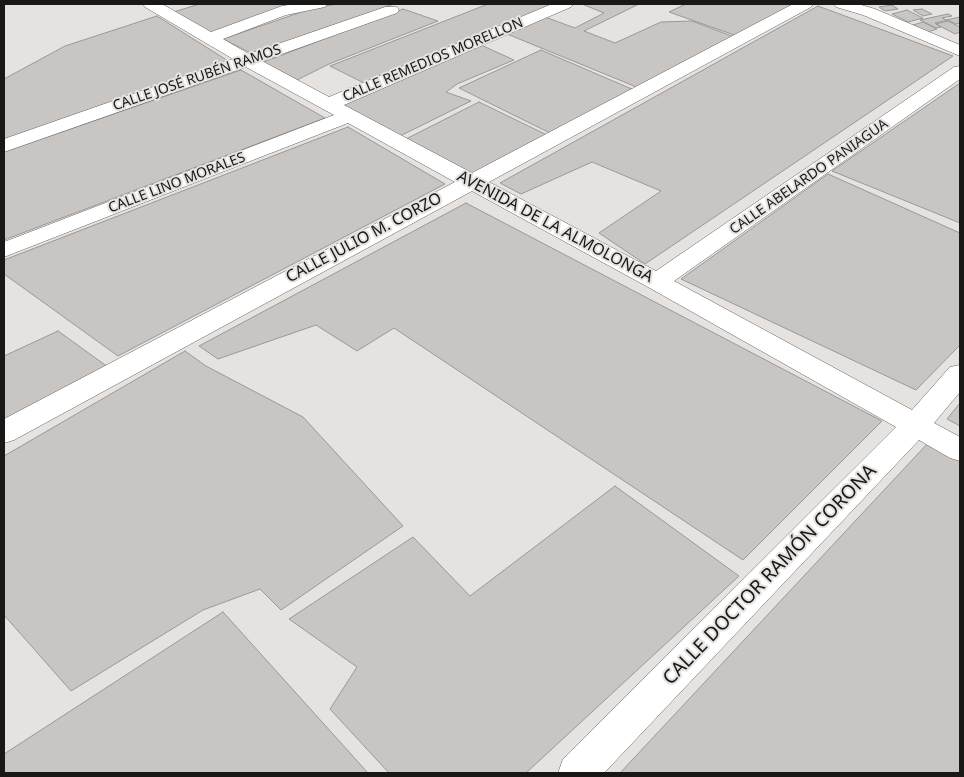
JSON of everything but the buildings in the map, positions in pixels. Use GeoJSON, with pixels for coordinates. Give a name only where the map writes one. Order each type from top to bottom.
{"type":"FeatureCollection","features":[{"type":"Feature","properties":{"kind":"street"},"geometry":{"type":"LineString","coordinates":[[211,38],[282,11],[318,4]]}},
{"type":"Feature","properties":{"kind":"street","name":"CALLE REMEDIOS MORELLON"},"geometry":{"type":"LineString","coordinates":[[329,104],[565,4]]}},
{"type":"Feature","properties":{"kind":"street","name":"CALLE JULIO M. CORZO"},"geometry":{"type":"LineString","coordinates":[[4,432],[805,4]]}},
{"type":"Feature","properties":{"kind":"street"},"geometry":{"type":"LineString","coordinates":[[842,4],[863,8],[960,51]]}},
{"type":"Feature","properties":{"kind":"street","name":"AVENIDA DE LA ALMOLONGA"},"geometry":{"type":"LineString","coordinates":[[163,6],[247,60],[657,282],[960,450]]}},
{"type":"Feature","properties":{"kind":"street","name":"CALLE JOSÉ RUBÉN RAMOS"},"geometry":{"type":"LineString","coordinates":[[4,146],[391,10]]}},
{"type":"Feature","properties":{"kind":"street","name":"CALLE ABELARDO PANIAGUA"},"geometry":{"type":"LineString","coordinates":[[657,282],[960,71]]}},
{"type":"Feature","properties":{"kind":"street","name":"CALLE LINO MORALES"},"geometry":{"type":"LineString","coordinates":[[4,250],[350,115]]}},
{"type":"Feature","properties":{"kind":"street","name":"CALLE DOCTOR RAMÓN CORONA"},"geometry":{"type":"LineString","coordinates":[[577,773],[915,426],[960,374]]}}]}
